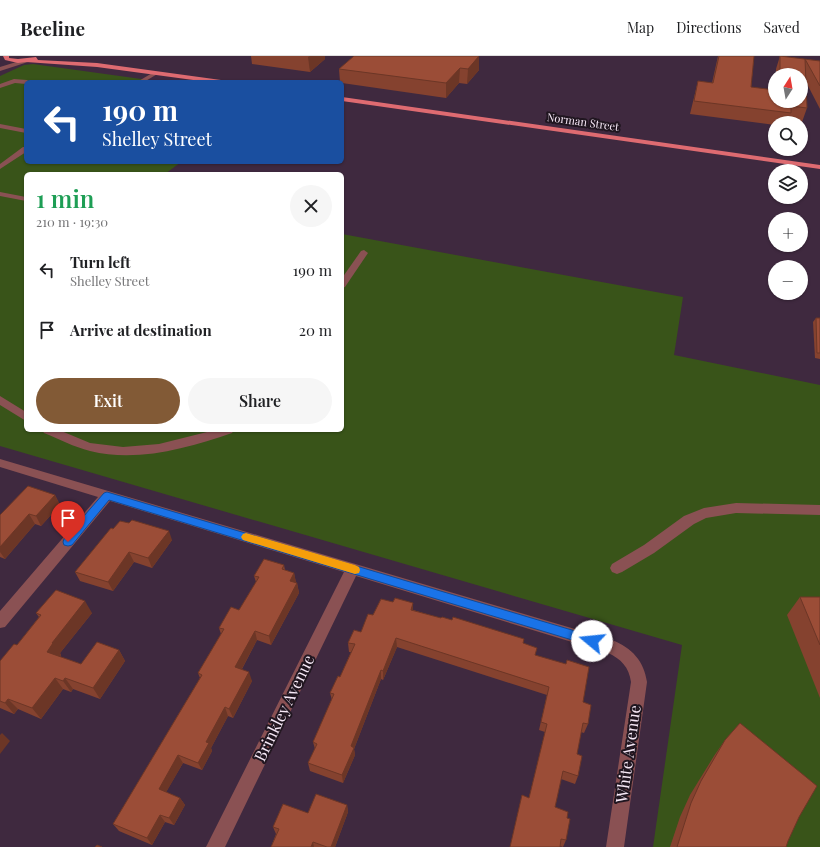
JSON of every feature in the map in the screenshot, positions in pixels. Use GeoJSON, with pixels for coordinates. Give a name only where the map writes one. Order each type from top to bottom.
{"type":"FeatureCollection","features":[{"type":"Feature","properties":{"kind":"main road"},"geometry":{"type":"LineString","coordinates":[[27,61],[42,56]]}},
{"type":"Feature","properties":{"kind":"main road"},"geometry":{"type":"LineString","coordinates":[[53,56],[97,65],[207,80]]}},
{"type":"Feature","properties":{"kind":"main road"},"geometry":{"type":"LineString","coordinates":[[5,57],[14,61],[97,65]]}},
{"type":"Feature","properties":{"kind":"main road","name":"Norman Street"},"geometry":{"type":"LineString","coordinates":[[344,99],[820,167]]}},
{"type":"Feature","properties":{"kind":"street"},"geometry":{"type":"LineString","coordinates":[[0,62],[5,57]]}},
{"type":"Feature","properties":{"kind":"street"},"geometry":{"type":"LineString","coordinates":[[0,69],[27,61]]}},
{"type":"Feature","properties":{"kind":"street"},"geometry":{"type":"LineString","coordinates":[[144,80],[156,73]]}},
{"type":"Feature","properties":{"kind":"street"},"geometry":{"type":"LineString","coordinates":[[0,86],[14,81],[24,82]]}},
{"type":"Feature","properties":{"kind":"street"},"geometry":{"type":"LineString","coordinates":[[0,126],[24,130]]}},
{"type":"Feature","properties":{"kind":"street"},"geometry":{"type":"LineString","coordinates":[[0,167],[24,150]]}},
{"type":"Feature","properties":{"kind":"street"},"geometry":{"type":"LineString","coordinates":[[0,194],[24,198]]}},
{"type":"Feature","properties":{"kind":"street"},"geometry":{"type":"LineString","coordinates":[[344,282],[364,253]]}},
{"type":"Feature","properties":{"kind":"street"},"geometry":{"type":"LineString","coordinates":[[0,400],[24,416]]}},
{"type":"Feature","properties":{"kind":"street"},"geometry":{"type":"LineString","coordinates":[[53,432],[91,447],[126,452],[200,440],[222,432]]}},
{"type":"Feature","properties":{"kind":"street"},"geometry":{"type":"LineString","coordinates":[[0,463],[352,569]]}},
{"type":"Feature","properties":{"kind":"street"},"geometry":{"type":"LineString","coordinates":[[0,622],[107,495]]}},
{"type":"Feature","properties":{"kind":"street"},"geometry":{"type":"LineString","coordinates":[[616,568],[649,549],[689,520],[704,513],[736,508],[820,510]]}},
{"type":"Feature","properties":{"kind":"street","name":"White Avenue"},"geometry":{"type":"LineString","coordinates":[[352,569],[612,647],[626,655],[633,662],[638,677],[638,685],[615,847]]}},
{"type":"Feature","properties":{"kind":"street","name":"Brinkley Avenue"},"geometry":{"type":"LineString","coordinates":[[215,847],[352,569]]}},
{"type":"Feature","properties":{"kind":"green space"},"geometry":{"type":"Polygon","coordinates":[[[33,64],[149,80],[24,80],[24,164],[178,164],[168,172],[24,172],[24,432],[344,432],[344,234],[683,297],[674,355],[820,385],[820,847],[653,847],[682,645],[0,446],[0,76],[24,65],[33,64]]]}},
{"type":"Feature","properties":{"kind":"building"},"geometry":{"type":"Polygon","coordinates":[[[354,56],[479,56],[468,69],[460,68],[446,83],[339,69],[354,56]]]}},
{"type":"Feature","properties":{"kind":"building"},"geometry":{"type":"Polygon","coordinates":[[[719,56],[754,56],[751,87],[768,89],[768,108],[791,108],[791,113],[694,101],[698,81],[713,83],[719,56]]]}},
{"type":"Feature","properties":{"kind":"building"},"geometry":{"type":"Polygon","coordinates":[[[780,56],[805,59],[805,68],[780,68],[780,56]]]}},
{"type":"Feature","properties":{"kind":"building"},"geometry":{"type":"Polygon","coordinates":[[[805,59],[820,61],[820,86],[805,59]]]}},
{"type":"Feature","properties":{"kind":"building"},"geometry":{"type":"Polygon","coordinates":[[[816,318],[820,318],[820,353],[817,353],[816,318]]]}},
{"type":"Feature","properties":{"kind":"building"},"geometry":{"type":"Polygon","coordinates":[[[28,486],[55,495],[36,516],[29,514],[0,547],[0,515],[28,486]]]}},
{"type":"Feature","properties":{"kind":"building"},"geometry":{"type":"Polygon","coordinates":[[[132,520],[169,531],[148,558],[129,552],[108,582],[75,572],[111,528],[113,529],[120,521],[129,523],[132,520]]]}},
{"type":"Feature","properties":{"kind":"building"},"geometry":{"type":"Polygon","coordinates":[[[264,559],[284,565],[282,569],[294,573],[290,581],[297,583],[269,636],[255,631],[235,667],[249,672],[229,709],[225,707],[206,742],[209,743],[198,763],[178,755],[159,789],[180,798],[169,818],[160,815],[147,838],[113,824],[202,675],[198,673],[224,629],[219,628],[231,607],[239,610],[259,577],[254,576],[264,559]]]}},
{"type":"Feature","properties":{"kind":"building"},"geometry":{"type":"Polygon","coordinates":[[[56,590],[85,601],[52,643],[47,652],[81,664],[97,642],[119,650],[93,688],[65,678],[63,681],[55,678],[32,708],[8,699],[5,703],[0,701],[0,661],[14,644],[17,645],[41,615],[36,613],[56,590]]]}},
{"type":"Feature","properties":{"kind":"building"},"geometry":{"type":"Polygon","coordinates":[[[800,597],[820,597],[820,645],[800,597]]]}},
{"type":"Feature","properties":{"kind":"building"},"geometry":{"type":"Polygon","coordinates":[[[395,598],[413,603],[411,610],[452,620],[453,617],[524,639],[523,643],[537,648],[535,655],[566,664],[567,660],[589,667],[583,702],[591,705],[588,724],[583,723],[577,754],[582,756],[578,776],[563,771],[555,807],[568,812],[567,818],[570,819],[566,840],[561,839],[560,847],[510,847],[522,795],[529,798],[547,724],[541,722],[549,687],[396,638],[383,671],[381,670],[351,746],[354,748],[342,775],[308,763],[317,744],[313,742],[334,694],[330,693],[338,676],[340,677],[355,644],[348,643],[354,630],[361,632],[368,614],[373,615],[381,599],[393,602],[395,598]]]}},
{"type":"Feature","properties":{"kind":"building"},"geometry":{"type":"Polygon","coordinates":[[[740,723],[817,786],[799,817],[786,847],[677,847],[691,803],[701,781],[725,740],[740,723]]]}},
{"type":"Feature","properties":{"kind":"building"},"geometry":{"type":"Polygon","coordinates":[[[316,794],[347,805],[331,847],[313,842],[311,847],[271,847],[279,829],[273,827],[283,804],[308,813],[316,794]]]}},
{"type":"Feature","properties":{"kind":"slow traffic"},"geometry":{"type":"LineString","coordinates":[[246,537],[355,570]]}},
{"type":"Feature","properties":{"kind":"route"},"geometry":{"type":"LineString","coordinates":[[68,542],[107,495],[592,641]]}}]}
